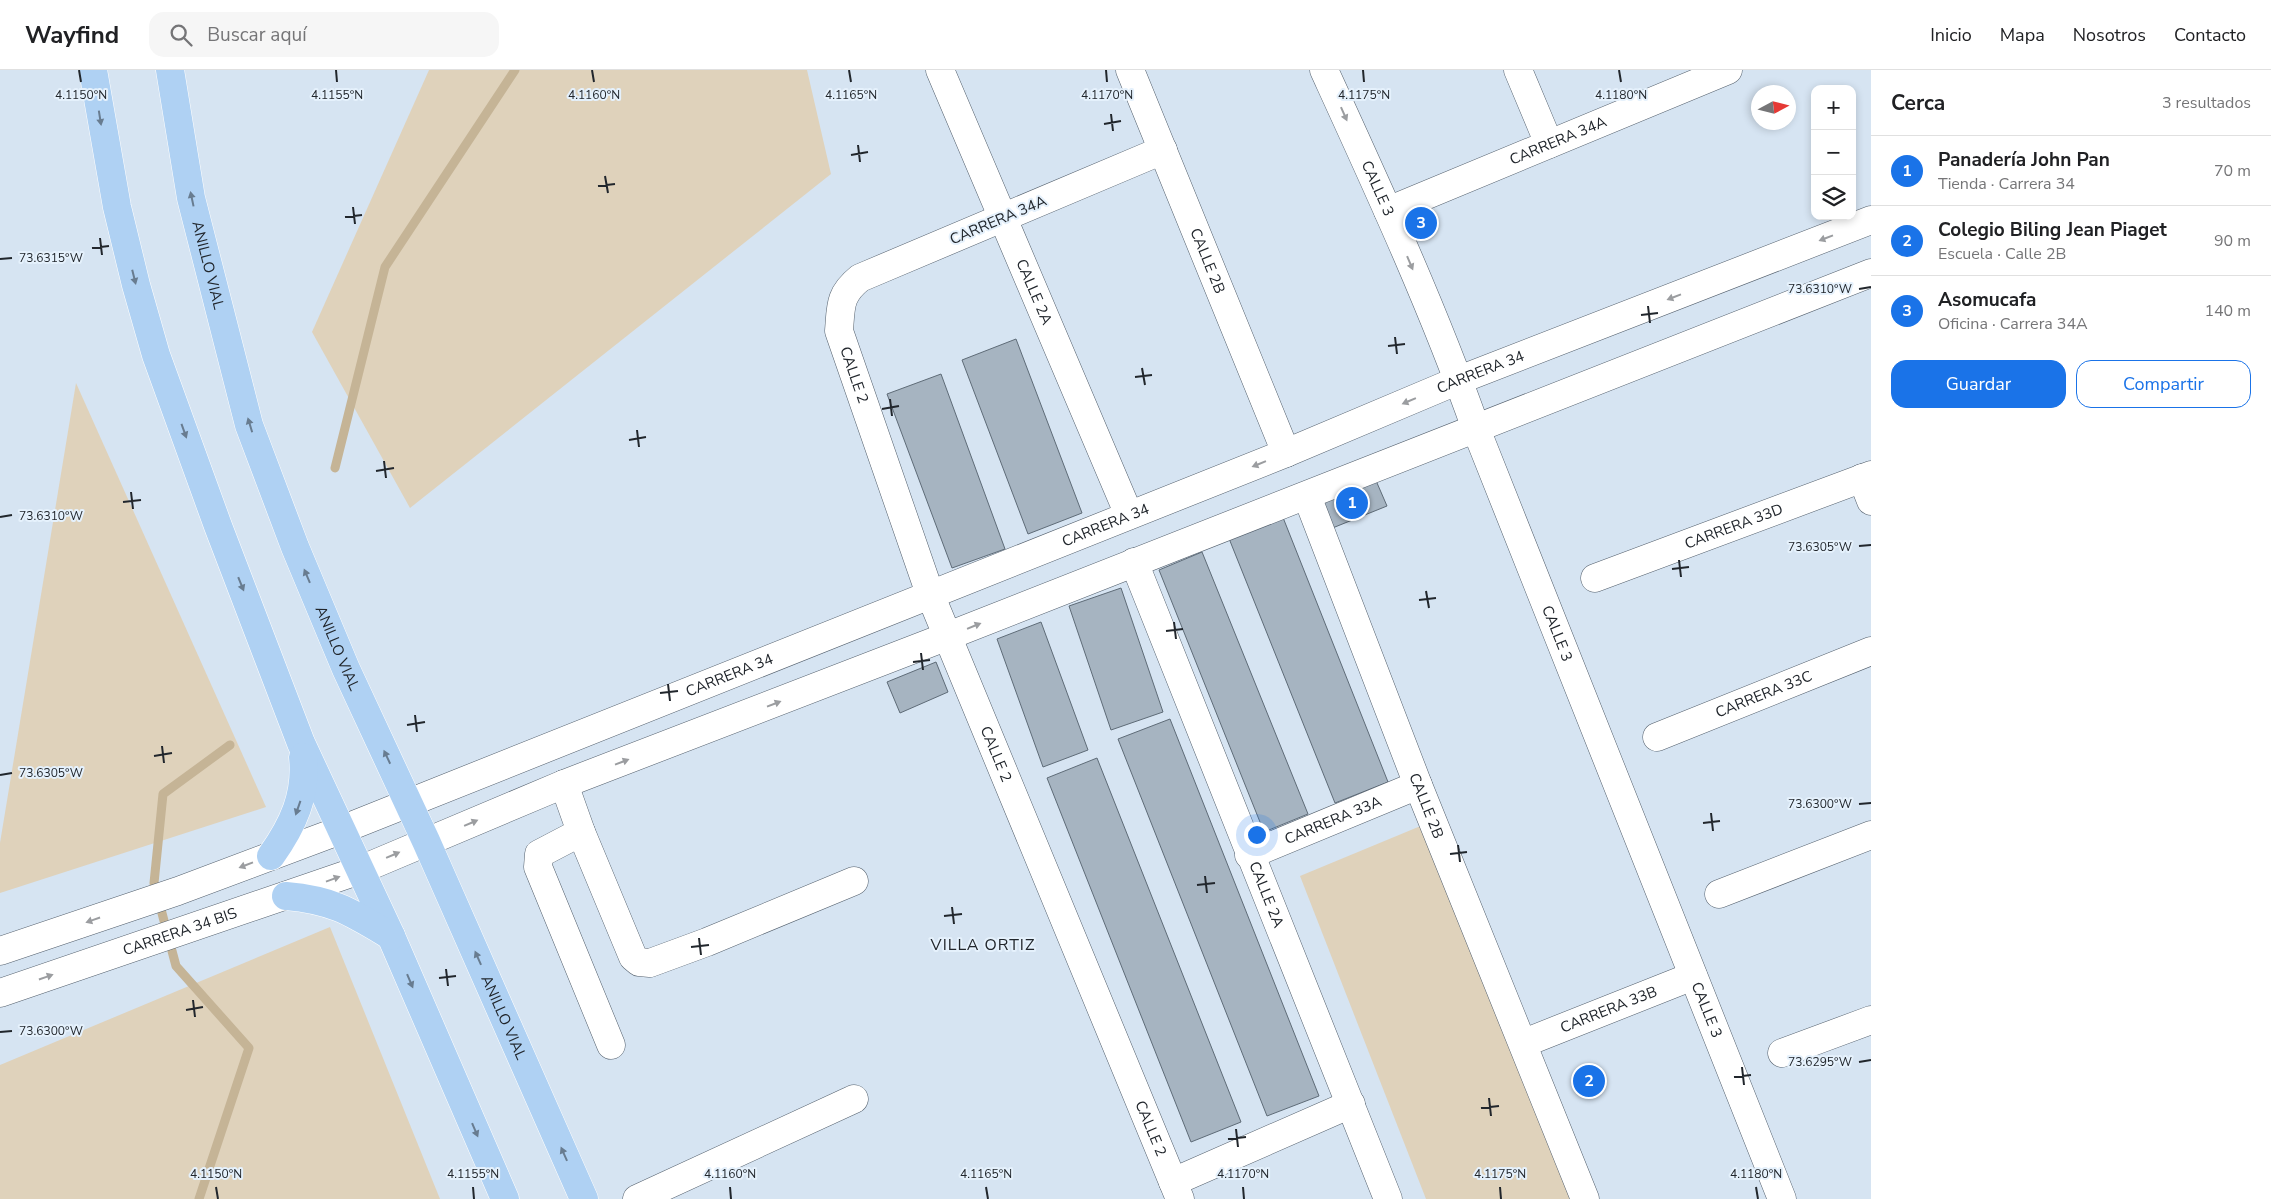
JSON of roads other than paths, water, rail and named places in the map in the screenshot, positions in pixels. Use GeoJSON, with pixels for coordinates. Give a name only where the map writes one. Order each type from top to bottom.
{"type":"FeatureCollection","features":[{"type":"Feature","properties":{"kind":"highway"},"geometry":{"type":"LineString","coordinates":[[93,70],[117,207],[136,285],[156,355],[218,526],[301,743],[391,936],[505,1199]]}},
{"type":"Feature","properties":{"kind":"highway","name":"ANILLO VIAL"},"geometry":{"type":"LineString","coordinates":[[170,70],[191,198],[250,425],[309,582],[346,669],[426,841],[584,1199]]}},
{"type":"Feature","properties":{"kind":"highway"},"geometry":{"type":"LineString","coordinates":[[271,856],[288,832],[300,804],[305,775],[301,743]]}},
{"type":"Feature","properties":{"kind":"highway"},"geometry":{"type":"LineString","coordinates":[[286,896],[313,898],[340,906],[391,936]]}},
{"type":"Feature","properties":{"kind":"street","name":"CALLE 2A"},"geometry":{"type":"LineString","coordinates":[[940,70],[1129,515]]}},
{"type":"Feature","properties":{"kind":"street","name":"CALLE 2B"},"geometry":{"type":"LineString","coordinates":[[1130,70],[1286,453]]}},
{"type":"Feature","properties":{"kind":"street","name":"CALLE 3"},"geometry":{"type":"LineString","coordinates":[[1324,70],[1388,211],[1459,380],[1476,429],[1782,1199]]}},
{"type":"Feature","properties":{"kind":"street"},"geometry":{"type":"LineString","coordinates":[[1518,70],[1549,144]]}},
{"type":"Feature","properties":{"kind":"street","name":"CARRERA 34A"},"geometry":{"type":"LineString","coordinates":[[1388,211],[1719,72]]}},
{"type":"Feature","properties":{"kind":"street","name":"CARRERA 34A"},"geometry":{"type":"LineString","coordinates":[[841,300],[848,287],[860,278],[1163,150]]}},
{"type":"Feature","properties":{"kind":"street","name":"CARRERA 34"},"geometry":{"type":"LineString","coordinates":[[341,830],[408,801],[1286,453],[1459,380],[1871,220]]}},
{"type":"Feature","properties":{"kind":"street"},"geometry":{"type":"LineString","coordinates":[[360,870],[564,784],[1307,496],[1871,273]]}},
{"type":"Feature","properties":{"kind":"street","name":"CALLE 2"},"geometry":{"type":"LineString","coordinates":[[841,300],[839,331],[930,594],[1176,1190]]}},
{"type":"Feature","properties":{"kind":"street","name":"CARRERA 33D"},"geometry":{"type":"LineString","coordinates":[[1595,578],[1868,485]]}},
{"type":"Feature","properties":{"kind":"street","name":"CALLE 2B"},"geometry":{"type":"LineString","coordinates":[[1307,496],[1418,785],[1524,1043],[1585,1199]]}},
{"type":"Feature","properties":{"kind":"street","name":"CALLE 2A"},"geometry":{"type":"LineString","coordinates":[[1134,562],[1388,1199]]}},
{"type":"Feature","properties":{"kind":"street","name":"CARRERA 33C"},"geometry":{"type":"LineString","coordinates":[[1657,736],[1871,651]]}},
{"type":"Feature","properties":{"kind":"street"},"geometry":{"type":"LineString","coordinates":[[564,784],[581,832],[633,957],[639,962],[650,963],[707,942],[854,881]]}},
{"type":"Feature","properties":{"kind":"street","name":"CARRERA 33A"},"geometry":{"type":"LineString","coordinates":[[1250,855],[1418,785]]}},
{"type":"Feature","properties":{"kind":"street"},"geometry":{"type":"LineString","coordinates":[[0,951],[178,891],[341,830]]}},
{"type":"Feature","properties":{"kind":"street"},"geometry":{"type":"LineString","coordinates":[[581,832],[539,854],[538,867],[611,1046]]}},
{"type":"Feature","properties":{"kind":"street"},"geometry":{"type":"LineString","coordinates":[[1719,894],[1871,835]]}},
{"type":"Feature","properties":{"kind":"street","name":"CARRERA 34 BIS"},"geometry":{"type":"LineString","coordinates":[[0,993],[360,870]]}},
{"type":"Feature","properties":{"kind":"street","name":"CARRERA 33B"},"geometry":{"type":"LineString","coordinates":[[1524,1043],[1694,976]]}},
{"type":"Feature","properties":{"kind":"street"},"geometry":{"type":"LineString","coordinates":[[1782,1053],[1871,1020]]}},
{"type":"Feature","properties":{"kind":"street"},"geometry":{"type":"LineString","coordinates":[[637,1199],[854,1099]]}},
{"type":"Feature","properties":{"kind":"street"},"geometry":{"type":"LineString","coordinates":[[1176,1190],[1351,1104]]}},
{"type":"Feature","properties":{"kind":"waterway"},"geometry":{"type":"LineString","coordinates":[[335,468],[385,267],[515,70]]}},
{"type":"Feature","properties":{"kind":"waterway"},"geometry":{"type":"LineString","coordinates":[[199,1199],[249,1048],[176,966],[154,883],[163,794],[230,745]]}},
{"type":"Feature","properties":{"kind":"place","name":"Asomucafa"},"geometry":{"type":"Point","coordinates":[1421,223]}},
{"type":"Feature","properties":{"kind":"place","name":"Panadería John Pan"},"geometry":{"type":"Point","coordinates":[1352,503]}},
{"type":"Feature","properties":{"kind":"place","name":"Colegio Biling Jean Piaget"},"geometry":{"type":"Point","coordinates":[1589,1081]}},
{"type":"Feature","properties":{"kind":"district","name":"VILLA ORTIZ"},"geometry":{"type":"Point","coordinates":[983,945]}}]}
